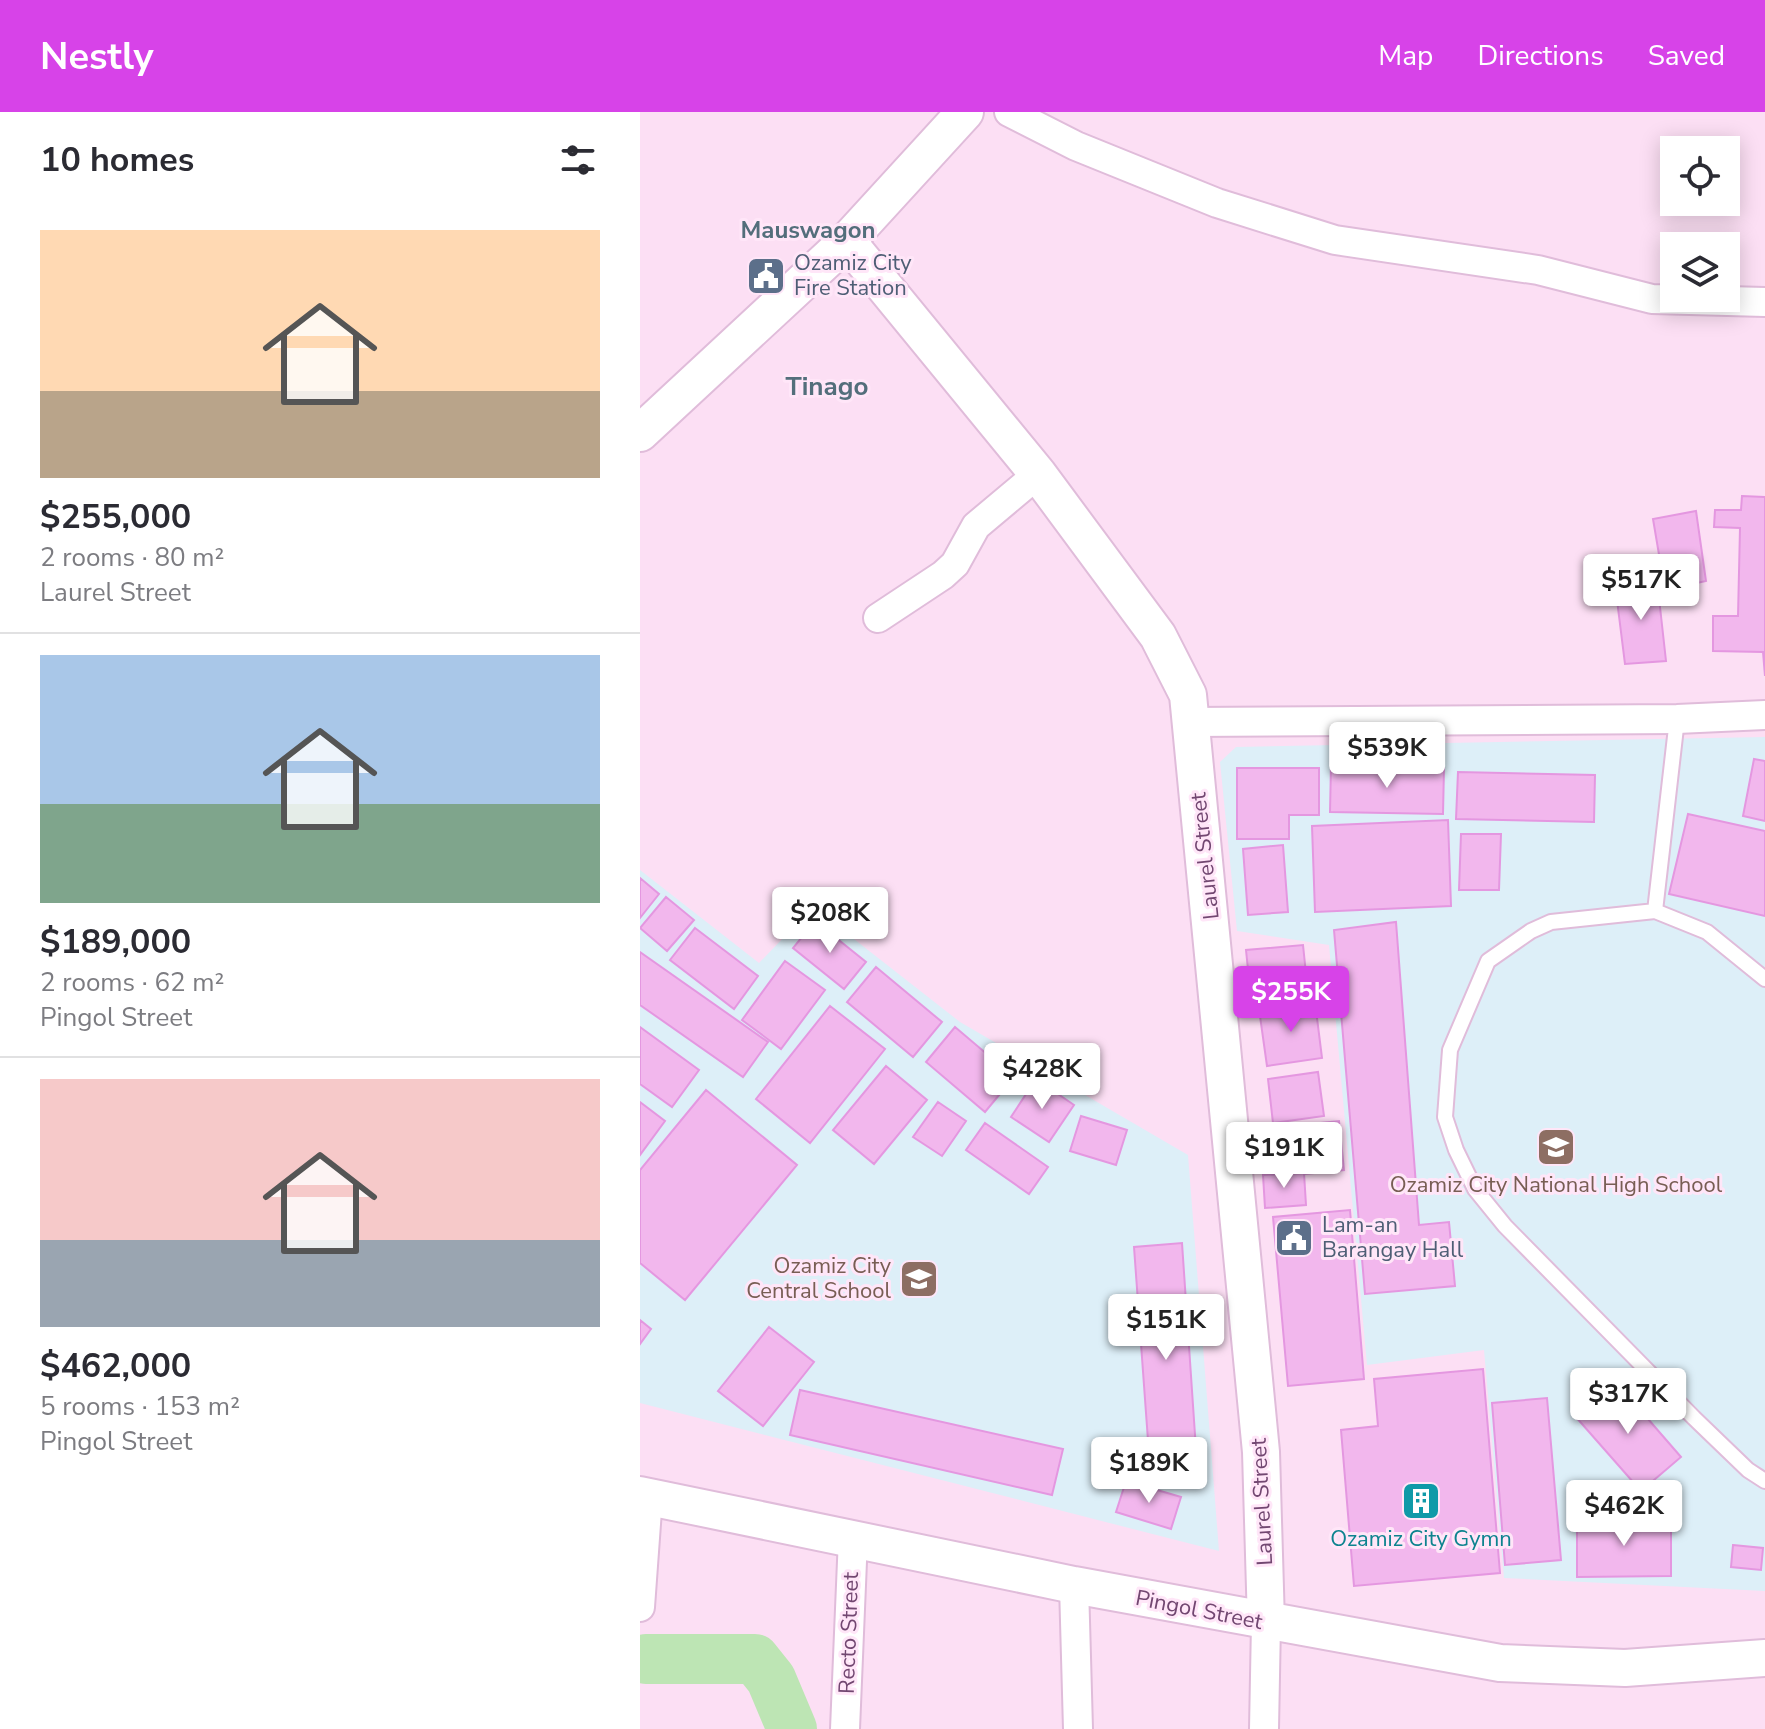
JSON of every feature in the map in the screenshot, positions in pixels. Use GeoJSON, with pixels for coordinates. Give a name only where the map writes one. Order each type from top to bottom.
{"type":"FeatureCollection","features":[{"type":"Feature","properties":{"kind":"street"},"geometry":{"type":"LineString","coordinates":[[640,433],[847,241],[965,112]]}},
{"type":"Feature","properties":{"kind":"street"},"geometry":{"type":"LineString","coordinates":[[1009,112],[1076,146],[1217,203],[1335,240],[1538,270],[1652,299],[1765,302]]}},
{"type":"Feature","properties":{"kind":"street","name":"Laurel Street"},"geometry":{"type":"LineString","coordinates":[[847,241],[1038,474],[1158,636],[1188,695],[1261,1452],[1266,1623],[1264,1729]]}},
{"type":"Feature","properties":{"kind":"street"},"geometry":{"type":"LineString","coordinates":[[878,618],[943,575],[955,564],[976,526],[1038,474]]}},
{"type":"Feature","properties":{"kind":"street"},"geometry":{"type":"LineString","coordinates":[[1191,722],[1677,719],[1765,715]]}},
{"type":"Feature","properties":{"kind":"street"},"geometry":{"type":"LineString","coordinates":[[640,1607],[644,1496]]}},
{"type":"Feature","properties":{"kind":"street","name":"Pingol Street"},"geometry":{"type":"LineString","coordinates":[[644,1496],[1266,1623],[1500,1663],[1559,1668],[1765,1658]]}},
{"type":"Feature","properties":{"kind":"street","name":"Recto Street"},"geometry":{"type":"LineString","coordinates":[[845,1729],[853,1537]]}},
{"type":"Feature","properties":{"kind":"street"},"geometry":{"type":"LineString","coordinates":[[1074,1585],[1078,1729]]}},
{"type":"Feature","properties":{"kind":"lane"},"geometry":{"type":"LineString","coordinates":[[1655,911],[1677,719]]}},
{"type":"Feature","properties":{"kind":"lane"},"geometry":{"type":"LineString","coordinates":[[1765,979],[1707,932],[1655,911],[1551,922],[1531,931],[1488,961],[1450,1050],[1445,1117],[1456,1150],[1475,1189],[1505,1226],[1694,1418],[1748,1470],[1765,1481]]}},
{"type":"Feature","properties":{"kind":"shaded area","name":"Ozamiz City National High School"},"geometry":{"type":"Polygon","coordinates":[[[1765,737],[1765,1591],[1504,1578],[1484,1350],[1367,1365],[1329,945],[1237,931],[1220,762],[1236,747],[1765,737]]]}},
{"type":"Feature","properties":{"kind":"shaded area","name":"Ozamiz City Central School"},"geometry":{"type":"Polygon","coordinates":[[[640,870],[759,963],[813,907],[960,1022],[1188,1155],[1219,1551],[640,1403],[640,870]]]}},
{"type":"Feature","properties":{"kind":"building"},"geometry":{"type":"Polygon","coordinates":[[[1742,496],[1765,497],[1765,676],[1763,652],[1713,651],[1713,616],[1738,616],[1740,528],[1714,527],[1715,510],[1741,510],[1742,496]]]}},
{"type":"Feature","properties":{"kind":"building"},"geometry":{"type":"Polygon","coordinates":[[[1696,511],[1706,581],[1665,590],[1653,519],[1696,511]]]}},
{"type":"Feature","properties":{"kind":"building"},"geometry":{"type":"Polygon","coordinates":[[[1657,580],[1666,661],[1625,664],[1615,584],[1657,580]]]}},
{"type":"Feature","properties":{"kind":"building"},"geometry":{"type":"Polygon","coordinates":[[[1754,759],[1765,761],[1765,821],[1743,816],[1754,759]]]}},
{"type":"Feature","properties":{"kind":"building"},"geometry":{"type":"Polygon","coordinates":[[[1331,765],[1444,768],[1443,814],[1330,812],[1331,765]]]}},
{"type":"Feature","properties":{"kind":"building"},"geometry":{"type":"Polygon","coordinates":[[[1237,768],[1319,768],[1319,815],[1289,815],[1289,839],[1237,839],[1237,768]]]}},
{"type":"Feature","properties":{"kind":"building"},"geometry":{"type":"Polygon","coordinates":[[[1458,772],[1595,775],[1594,822],[1456,819],[1458,772]]]}},
{"type":"Feature","properties":{"kind":"building"},"geometry":{"type":"Polygon","coordinates":[[[1688,814],[1765,831],[1765,916],[1669,894],[1688,814]]]}},
{"type":"Feature","properties":{"kind":"building"},"geometry":{"type":"Polygon","coordinates":[[[1448,820],[1451,906],[1315,912],[1312,826],[1448,820]]]}},
{"type":"Feature","properties":{"kind":"building"},"geometry":{"type":"Polygon","coordinates":[[[1461,834],[1501,834],[1499,890],[1459,890],[1461,834]]]}},
{"type":"Feature","properties":{"kind":"building"},"geometry":{"type":"Polygon","coordinates":[[[1283,845],[1288,912],[1248,915],[1243,849],[1283,845]]]}},
{"type":"Feature","properties":{"kind":"building"},"geometry":{"type":"Polygon","coordinates":[[[640,878],[659,894],[640,918],[640,878]]]}},
{"type":"Feature","properties":{"kind":"building"},"geometry":{"type":"Polygon","coordinates":[[[666,897],[694,920],[667,951],[640,928],[666,897]]]}},
{"type":"Feature","properties":{"kind":"building"},"geometry":{"type":"Polygon","coordinates":[[[815,921],[866,962],[844,989],[793,948],[815,921]]]}},
{"type":"Feature","properties":{"kind":"building"},"geometry":{"type":"Polygon","coordinates":[[[1396,922],[1419,1225],[1449,1222],[1455,1286],[1365,1294],[1334,930],[1396,922]]]}},
{"type":"Feature","properties":{"kind":"building"},"geometry":{"type":"Polygon","coordinates":[[[695,928],[758,976],[734,1009],[670,960],[695,928]]]}},
{"type":"Feature","properties":{"kind":"building"},"geometry":{"type":"Polygon","coordinates":[[[1303,945],[1308,993],[1251,999],[1246,950],[1303,945]]]}},
{"type":"Feature","properties":{"kind":"building"},"geometry":{"type":"Polygon","coordinates":[[[640,952],[768,1042],[743,1077],[640,1005],[640,952]]]}},
{"type":"Feature","properties":{"kind":"building"},"geometry":{"type":"Polygon","coordinates":[[[785,961],[825,990],[781,1049],[742,1020],[785,961]]]}},
{"type":"Feature","properties":{"kind":"building"},"geometry":{"type":"Polygon","coordinates":[[[876,967],[942,1022],[913,1057],[847,1002],[876,967]]]}},
{"type":"Feature","properties":{"kind":"building"},"geometry":{"type":"Polygon","coordinates":[[[1315,1002],[1322,1058],[1267,1066],[1259,1009],[1315,1002]]]}},
{"type":"Feature","properties":{"kind":"building"},"geometry":{"type":"Polygon","coordinates":[[[830,1006],[885,1049],[810,1143],[756,1099],[830,1006]]]}},
{"type":"Feature","properties":{"kind":"building"},"geometry":{"type":"Polygon","coordinates":[[[640,1027],[699,1070],[672,1107],[640,1084],[640,1027]]]}},
{"type":"Feature","properties":{"kind":"building"},"geometry":{"type":"Polygon","coordinates":[[[955,1027],[1014,1077],[985,1112],[926,1062],[955,1027]]]}},
{"type":"Feature","properties":{"kind":"building"},"geometry":{"type":"Polygon","coordinates":[[[886,1066],[927,1100],[874,1164],[833,1130],[886,1066]]]}},
{"type":"Feature","properties":{"kind":"building"},"geometry":{"type":"Polygon","coordinates":[[[1318,1072],[1324,1116],[1273,1123],[1268,1079],[1318,1072]]]}},
{"type":"Feature","properties":{"kind":"building"},"geometry":{"type":"Polygon","coordinates":[[[1036,1079],[1074,1105],[1049,1142],[1011,1117],[1036,1079]]]}},
{"type":"Feature","properties":{"kind":"building"},"geometry":{"type":"Polygon","coordinates":[[[706,1090],[797,1165],[685,1300],[640,1263],[640,1170],[706,1090]]]}},
{"type":"Feature","properties":{"kind":"building"},"geometry":{"type":"Polygon","coordinates":[[[640,1102],[665,1121],[640,1155],[640,1102]]]}},
{"type":"Feature","properties":{"kind":"building"},"geometry":{"type":"Polygon","coordinates":[[[938,1102],[966,1121],[942,1156],[913,1137],[938,1102]]]}},
{"type":"Feature","properties":{"kind":"building"},"geometry":{"type":"Polygon","coordinates":[[[1081,1116],[1127,1130],[1116,1165],[1070,1151],[1081,1116]]]}},
{"type":"Feature","properties":{"kind":"building"},"geometry":{"type":"Polygon","coordinates":[[[1339,1121],[1344,1170],[1305,1174],[1301,1125],[1339,1121]]]}},
{"type":"Feature","properties":{"kind":"building"},"geometry":{"type":"Polygon","coordinates":[[[985,1123],[1048,1167],[1029,1194],[966,1150],[985,1123]]]}},
{"type":"Feature","properties":{"kind":"building"},"geometry":{"type":"Polygon","coordinates":[[[1304,1173],[1306,1205],[1265,1208],[1263,1175],[1304,1173]]]}},
{"type":"Feature","properties":{"kind":"building"},"geometry":{"type":"Polygon","coordinates":[[[1350,1210],[1364,1379],[1288,1386],[1273,1217],[1350,1210]]]}},
{"type":"Feature","properties":{"kind":"building"},"geometry":{"type":"Polygon","coordinates":[[[1182,1243],[1198,1479],[1151,1482],[1134,1247],[1182,1243]]]}},
{"type":"Feature","properties":{"kind":"building"},"geometry":{"type":"Polygon","coordinates":[[[640,1320],[651,1329],[640,1344],[640,1320]]]}},
{"type":"Feature","properties":{"kind":"building"},"geometry":{"type":"Polygon","coordinates":[[[769,1327],[814,1362],[763,1426],[718,1391],[769,1327]]]}},
{"type":"Feature","properties":{"kind":"building","name":"Ozamiz City Gymn"},"geometry":{"type":"Polygon","coordinates":[[[1483,1369],[1500,1573],[1354,1586],[1341,1430],[1378,1426],[1374,1379],[1483,1369]]]}},
{"type":"Feature","properties":{"kind":"building"},"geometry":{"type":"Polygon","coordinates":[[[1615,1381],[1681,1457],[1641,1491],[1575,1416],[1615,1381]]]}},
{"type":"Feature","properties":{"kind":"building"},"geometry":{"type":"Polygon","coordinates":[[[800,1390],[1063,1449],[1052,1495],[790,1435],[800,1390]]]}},
{"type":"Feature","properties":{"kind":"building"},"geometry":{"type":"Polygon","coordinates":[[[1547,1398],[1561,1560],[1505,1565],[1492,1403],[1547,1398]]]}},
{"type":"Feature","properties":{"kind":"building"},"geometry":{"type":"Polygon","coordinates":[[[1126,1481],[1181,1497],[1171,1529],[1116,1512],[1126,1481]]]}},
{"type":"Feature","properties":{"kind":"building"},"geometry":{"type":"Polygon","coordinates":[[[1577,1519],[1671,1519],[1671,1576],[1577,1577],[1577,1519]]]}},
{"type":"Feature","properties":{"kind":"building"},"geometry":{"type":"Polygon","coordinates":[[[1733,1545],[1763,1548],[1761,1570],[1731,1567],[1733,1545]]]}},
{"type":"Feature","properties":{"kind":"waterway"},"geometry":{"type":"LineString","coordinates":[[646,1659],[755,1659],[771,1679],[792,1729]]}},
{"type":"Feature","properties":{"kind":"place","name":"Ozamiz City Fire Station"},"geometry":{"type":"Point","coordinates":[766,276]}},
{"type":"Feature","properties":{"kind":"place","name":"Ozamiz City National High School"},"geometry":{"type":"Point","coordinates":[1556,1147]}},
{"type":"Feature","properties":{"kind":"place","name":"Lam-an Barangay Hall"},"geometry":{"type":"Point","coordinates":[1294,1238]}},
{"type":"Feature","properties":{"kind":"place","name":"Ozamiz City Central School"},"geometry":{"type":"Point","coordinates":[919,1279]}},
{"type":"Feature","properties":{"kind":"place","name":"Ozamiz City Gymn"},"geometry":{"type":"Point","coordinates":[1421,1501]}},
{"type":"Feature","properties":{"kind":"district","name":"Mauswagon"},"geometry":{"type":"Point","coordinates":[808,230]}},
{"type":"Feature","properties":{"kind":"district","name":"Tinago"},"geometry":{"type":"Point","coordinates":[827,386]}}]}
